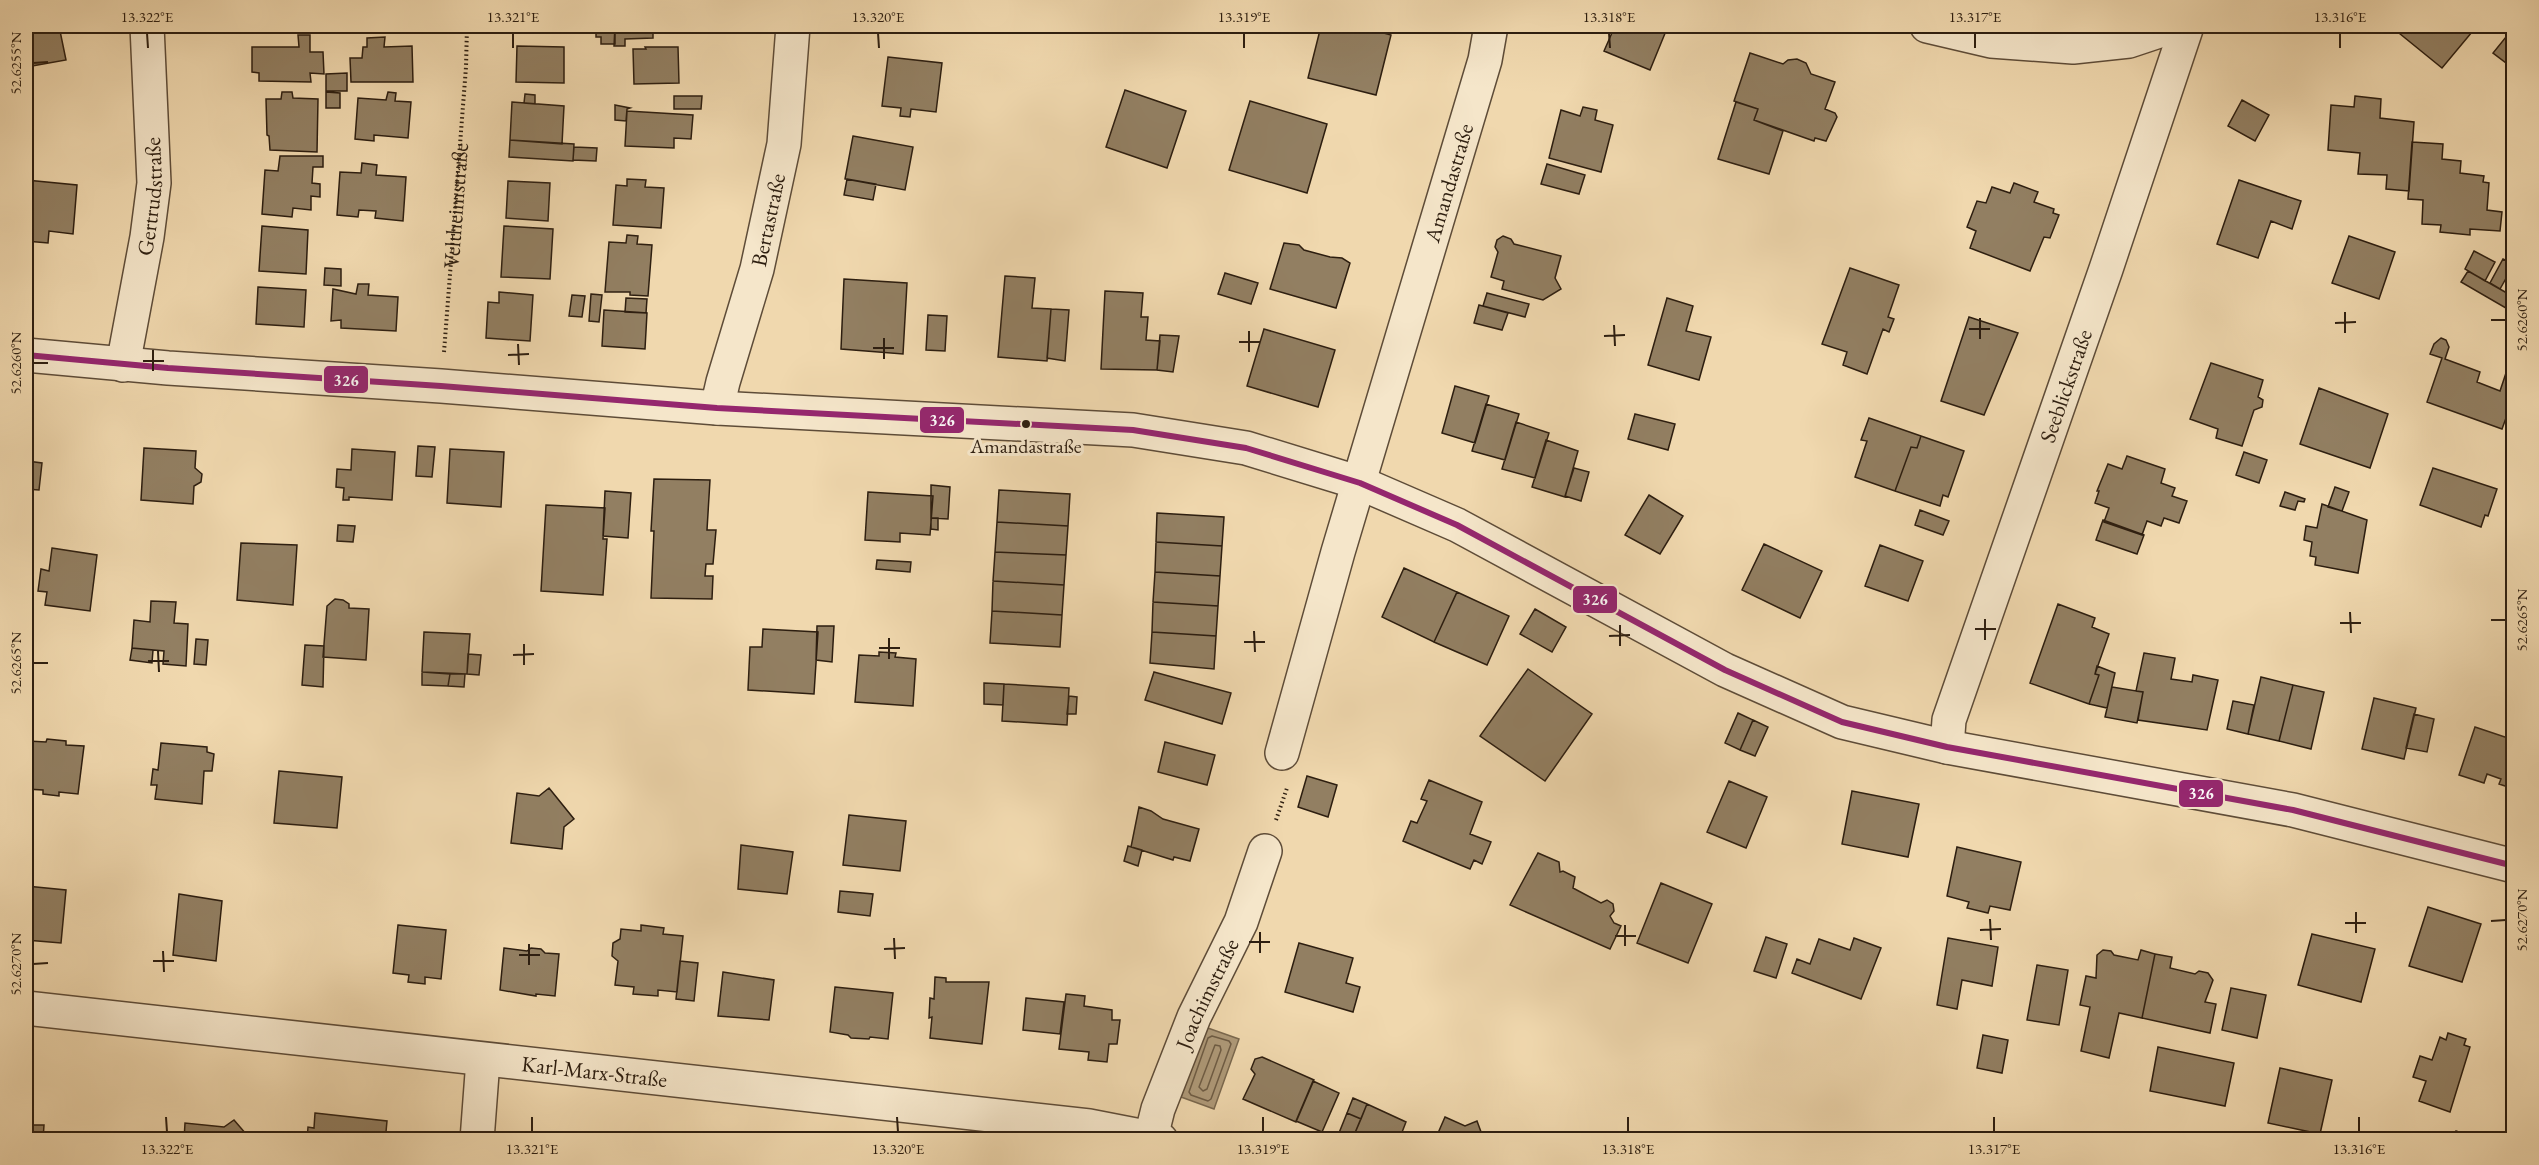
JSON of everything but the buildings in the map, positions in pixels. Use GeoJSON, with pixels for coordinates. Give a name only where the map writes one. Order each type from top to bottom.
{"type":"FeatureCollection","features":[{"type":"Feature","properties":{"kind":"street","name":"Gertrudstraße"},"geometry":{"type":"LineString","coordinates":[[123,365],[147,237],[154,183],[147,26]]}},
{"type":"Feature","properties":{"kind":"street","name":"Bertastraße"},"geometry":{"type":"LineString","coordinates":[[717,408],[757,269],[784,144],[793,26]]}},
{"type":"Feature","properties":{"kind":"street","name":"Amandastraße"},"geometry":{"type":"LineString","coordinates":[[1282,753],[1338,552],[1485,60],[1491,26]]}},
{"type":"Feature","properties":{"kind":"street"},"geometry":{"type":"LineString","coordinates":[[1927,26],[1990,41],[2073,47],[2129,41],[2174,26]]}},
{"type":"Feature","properties":{"kind":"street","name":"Seeblickstraße"},"geometry":{"type":"LineString","coordinates":[[1947,747],[1949,720],[2106,269],[2187,26]]}},
{"type":"Feature","properties":{"kind":"street"},"geometry":{"type":"LineString","coordinates":[[26,355],[123,365],[441,386],[717,408],[1133,430],[1246,448],[1360,483],[1457,525],[1725,670],[1842,722],[1947,747],[2294,810],[2514,866]]}},
{"type":"Feature","properties":{"kind":"street","name":"Joachimstraße"},"geometry":{"type":"LineString","coordinates":[[1156,1138],[1158,1109],[1194,1017],[1241,922],[1265,851]]}},
{"type":"Feature","properties":{"kind":"street","name":"Karl-Marx-Straße"},"geometry":{"type":"LineString","coordinates":[[26,1008],[1078,1125],[1156,1138]]}},
{"type":"Feature","properties":{"kind":"street"},"geometry":{"type":"LineString","coordinates":[[477,1140],[483,1060]]}},
{"type":"Feature","properties":{"kind":"path","name":"Veltheimstraße"},"geometry":{"type":"LineString","coordinates":[[441,386],[466,67],[467,26]]}},
{"type":"Feature","properties":{"kind":"path"},"geometry":{"type":"LineString","coordinates":[[1265,851],[1289,779],[1290,772],[1282,753]]}},
{"type":"Feature","properties":{"kind":"water"},"geometry":{"type":"Polygon","coordinates":[[[1205,1027],[1239,1039],[1214,1109],[1181,1097],[1205,1027]]]}},
{"type":"Feature","properties":{"kind":"transit line","name":"326"},"geometry":{"type":"LineString","coordinates":[[26,355],[168,368],[441,386],[717,408],[1133,430],[1246,448],[1360,483],[1457,525],[1725,670],[1842,722],[1947,747],[2293,810],[2514,866]]}},
{"type":"Feature","properties":{"kind":"place","name":"Amandastraße"},"geometry":{"type":"Point","coordinates":[1026,424]}}]}
